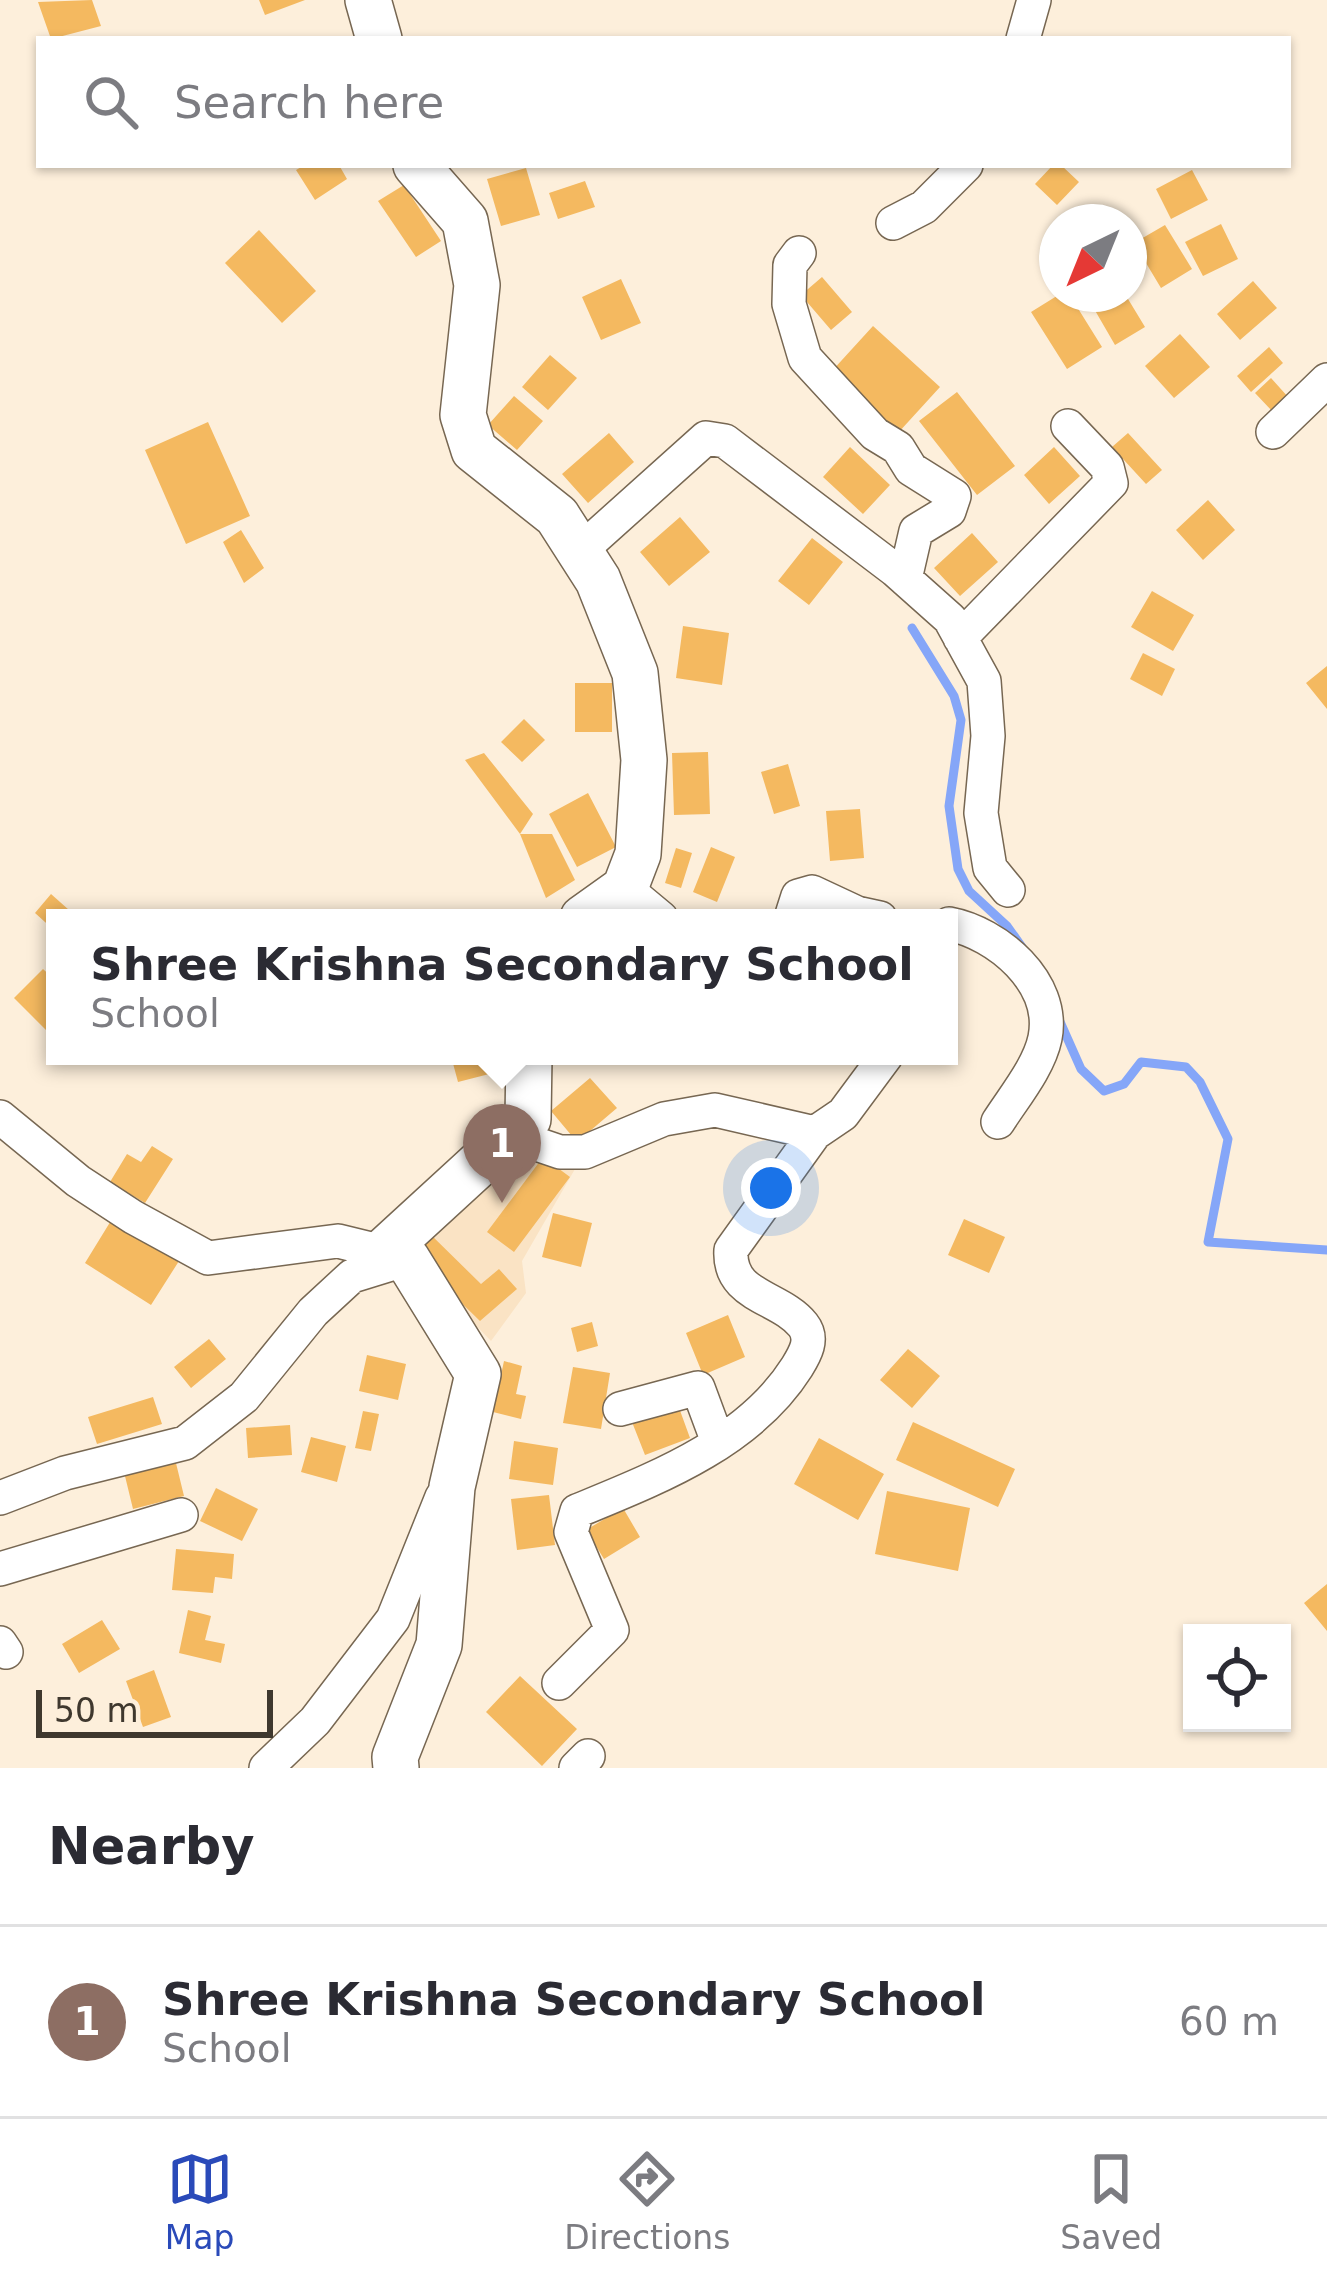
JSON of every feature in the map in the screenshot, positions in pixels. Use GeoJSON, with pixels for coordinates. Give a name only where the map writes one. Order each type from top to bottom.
{"type":"FeatureCollection","features":[{"type":"Feature","properties":{"kind":"street"},"geometry":{"type":"LineString","coordinates":[[368,0],[379,36]]}},
{"type":"Feature","properties":{"kind":"street"},"geometry":{"type":"LineString","coordinates":[[1024,36],[1034,0]]}},
{"type":"Feature","properties":{"kind":"street"},"geometry":{"type":"LineString","coordinates":[[419,168],[465,221],[477,285],[464,415],[474,450],[557,515],[598,580],[635,673],[644,760],[638,854],[625,888],[596,909]]}},
{"type":"Feature","properties":{"kind":"street"},"geometry":{"type":"LineString","coordinates":[[892,223],[924,207],[963,168]]}},
{"type":"Feature","properties":{"kind":"street"},"geometry":{"type":"LineString","coordinates":[[799,253],[790,265],[789,304],[805,358],[875,434],[898,448],[910,469],[954,496],[949,511],[916,531],[905,579]]}},
{"type":"Feature","properties":{"kind":"street"},"geometry":{"type":"LineString","coordinates":[[1273,432],[1327,380]]}},
{"type":"Feature","properties":{"kind":"street"},"geometry":{"type":"LineString","coordinates":[[960,638],[1111,483],[1107,467],[1068,426]]}},
{"type":"Feature","properties":{"kind":"street"},"geometry":{"type":"LineString","coordinates":[[580,551],[706,438],[724,441],[905,579],[950,619],[984,680],[988,736],[981,813],[990,868],[1008,890]]}},
{"type":"Feature","properties":{"kind":"street"},"geometry":{"type":"LineString","coordinates":[[625,888],[650,909]]}},
{"type":"Feature","properties":{"kind":"street"},"geometry":{"type":"LineString","coordinates":[[793,909],[798,896],[812,892],[848,909]]}},
{"type":"Feature","properties":{"kind":"street"},"geometry":{"type":"LineString","coordinates":[[958,926],[1009,950],[1039,997],[1045,1038],[998,1122]]}},
{"type":"Feature","properties":{"kind":"street"},"geometry":{"type":"LineString","coordinates":[[0,1498],[65,1473],[185,1442],[244,1397],[313,1312],[352,1276],[395,1255],[528,1119],[529,1065]]}},
{"type":"Feature","properties":{"kind":"street"},"geometry":{"type":"LineString","coordinates":[[559,1683],[612,1630],[571,1532],[577,1511],[642,1484],[718,1442],[763,1410],[805,1354],[809,1340],[804,1326],[740,1281],[730,1265],[730,1250],[815,1133],[843,1114],[879,1065]]}},
{"type":"Feature","properties":{"kind":"street"},"geometry":{"type":"LineString","coordinates":[[510,1136],[560,1152],[584,1151],[664,1119],[715,1110],[815,1133]]}},
{"type":"Feature","properties":{"kind":"street"},"geometry":{"type":"LineString","coordinates":[[0,1117],[78,1180],[208,1258],[338,1240],[395,1255],[478,1374],[452,1486],[439,1646],[395,1757],[395,1768]]}},
{"type":"Feature","properties":{"kind":"street"},"geometry":{"type":"LineString","coordinates":[[620,1408],[698,1388],[718,1442]]}},
{"type":"Feature","properties":{"kind":"street"},"geometry":{"type":"LineString","coordinates":[[266,1768],[315,1720],[393,1619],[440,1499],[452,1486]]}},
{"type":"Feature","properties":{"kind":"street"},"geometry":{"type":"LineString","coordinates":[[0,1569],[181,1515]]}},
{"type":"Feature","properties":{"kind":"shaded area"},"geometry":{"type":"Polygon","coordinates":[[[518,1145],[579,1162],[522,1261],[526,1293],[491,1341],[398,1244],[518,1145]]]}},
{"type":"Feature","properties":{"kind":"building"},"geometry":{"type":"Polygon","coordinates":[[[92,0],[101,26],[50,36],[38,2],[92,0]]]}},
{"type":"Feature","properties":{"kind":"building"},"geometry":{"type":"Polygon","coordinates":[[[259,0],[305,0],[265,15],[259,0]]]}},
{"type":"Feature","properties":{"kind":"building"},"geometry":{"type":"Polygon","coordinates":[[[341,168],[347,179],[315,200],[296,170],[341,168]]]}},
{"type":"Feature","properties":{"kind":"building"},"geometry":{"type":"Polygon","coordinates":[[[526,168],[540,215],[501,226],[487,179],[526,168]]]}},
{"type":"Feature","properties":{"kind":"building"},"geometry":{"type":"Polygon","coordinates":[[[1050,168],[1064,168],[1079,182],[1056,204],[1035,184],[1050,168]]]}},
{"type":"Feature","properties":{"kind":"building"},"geometry":{"type":"Polygon","coordinates":[[[1192,170],[1208,200],[1171,219],[1156,189],[1192,170]]]}},
{"type":"Feature","properties":{"kind":"building"},"geometry":{"type":"Polygon","coordinates":[[[585,181],[595,207],[558,219],[549,193],[585,181]]]}},
{"type":"Feature","properties":{"kind":"building"},"geometry":{"type":"Polygon","coordinates":[[[404,185],[441,241],[416,257],[378,201],[404,185]]]}},
{"type":"Feature","properties":{"kind":"building"},"geometry":{"type":"Polygon","coordinates":[[[1221,224],[1238,259],[1203,276],[1185,242],[1221,224]]]}},
{"type":"Feature","properties":{"kind":"building"},"geometry":{"type":"Polygon","coordinates":[[[1165,225],[1192,269],[1161,288],[1147,265],[1147,235],[1165,225]]]}},
{"type":"Feature","properties":{"kind":"building"},"geometry":{"type":"Polygon","coordinates":[[[259,230],[316,291],[282,323],[225,263],[259,230]]]}},
{"type":"Feature","properties":{"kind":"building"},"geometry":{"type":"Polygon","coordinates":[[[822,277],[852,312],[831,330],[801,295],[822,277]]]}},
{"type":"Feature","properties":{"kind":"building"},"geometry":{"type":"Polygon","coordinates":[[[621,279],[641,323],[601,340],[582,297],[621,279]]]}},
{"type":"Feature","properties":{"kind":"building"},"geometry":{"type":"Polygon","coordinates":[[[1253,281],[1277,308],[1240,340],[1217,314],[1253,281]]]}},
{"type":"Feature","properties":{"kind":"building"},"geometry":{"type":"Polygon","coordinates":[[[1039,307],[1039,312],[1080,312],[1102,347],[1067,369],[1031,312],[1039,307]]]}},
{"type":"Feature","properties":{"kind":"building"},"geometry":{"type":"Polygon","coordinates":[[[1096,312],[1136,312],[1145,327],[1115,345],[1096,312]]]}},
{"type":"Feature","properties":{"kind":"building"},"geometry":{"type":"Polygon","coordinates":[[[873,326],[940,387],[898,433],[831,372],[873,326]]]}},
{"type":"Feature","properties":{"kind":"building"},"geometry":{"type":"Polygon","coordinates":[[[1180,334],[1210,367],[1174,398],[1145,366],[1180,334]]]}},
{"type":"Feature","properties":{"kind":"building"},"geometry":{"type":"Polygon","coordinates":[[[1269,347],[1283,363],[1251,392],[1237,376],[1269,347]]]}},
{"type":"Feature","properties":{"kind":"building"},"geometry":{"type":"Polygon","coordinates":[[[550,355],[577,378],[548,410],[522,387],[550,355]]]}},
{"type":"Feature","properties":{"kind":"building"},"geometry":{"type":"Polygon","coordinates":[[[1271,378],[1289,398],[1273,412],[1255,393],[1271,378]]]}},
{"type":"Feature","properties":{"kind":"building"},"geometry":{"type":"Polygon","coordinates":[[[957,392],[1015,466],[977,495],[919,421],[957,392]]]}},
{"type":"Feature","properties":{"kind":"building"},"geometry":{"type":"Polygon","coordinates":[[[514,396],[543,421],[517,450],[488,425],[514,396]]]}},
{"type":"Feature","properties":{"kind":"building"},"geometry":{"type":"Polygon","coordinates":[[[208,422],[250,516],[186,544],[145,450],[208,422]]]}},
{"type":"Feature","properties":{"kind":"building"},"geometry":{"type":"Polygon","coordinates":[[[609,433],[634,462],[588,503],[562,474],[609,433]]]}},
{"type":"Feature","properties":{"kind":"building"},"geometry":{"type":"Polygon","coordinates":[[[1128,433],[1162,470],[1146,484],[1112,447],[1128,433]]]}},
{"type":"Feature","properties":{"kind":"building"},"geometry":{"type":"Polygon","coordinates":[[[850,447],[890,485],[863,514],[823,477],[850,447]]]}},
{"type":"Feature","properties":{"kind":"building"},"geometry":{"type":"Polygon","coordinates":[[[1054,447],[1080,476],[1049,504],[1024,475],[1054,447]]]}},
{"type":"Feature","properties":{"kind":"building"},"geometry":{"type":"Polygon","coordinates":[[[1208,500],[1235,530],[1203,560],[1176,530],[1208,500]]]}},
{"type":"Feature","properties":{"kind":"building"},"geometry":{"type":"Polygon","coordinates":[[[680,517],[710,552],[669,586],[640,552],[680,517]]]}},
{"type":"Feature","properties":{"kind":"building"},"geometry":{"type":"Polygon","coordinates":[[[241,530],[264,568],[244,583],[223,542],[241,530]]]}},
{"type":"Feature","properties":{"kind":"building"},"geometry":{"type":"Polygon","coordinates":[[[972,533],[998,562],[960,596],[934,568],[972,533]]]}},
{"type":"Feature","properties":{"kind":"building"},"geometry":{"type":"Polygon","coordinates":[[[812,538],[843,562],[809,605],[778,581],[812,538]]]}},
{"type":"Feature","properties":{"kind":"building"},"geometry":{"type":"Polygon","coordinates":[[[1152,591],[1194,615],[1173,651],[1131,627],[1152,591]]]}},
{"type":"Feature","properties":{"kind":"building"},"geometry":{"type":"Polygon","coordinates":[[[683,626],[729,633],[722,685],[676,678],[683,626]]]}},
{"type":"Feature","properties":{"kind":"building"},"geometry":{"type":"Polygon","coordinates":[[[1143,653],[1175,669],[1162,696],[1130,679],[1143,653]]]}},
{"type":"Feature","properties":{"kind":"building"},"geometry":{"type":"Polygon","coordinates":[[[1327,666],[1327,709],[1306,683],[1327,666]]]}},
{"type":"Feature","properties":{"kind":"building"},"geometry":{"type":"Polygon","coordinates":[[[575,683],[612,683],[612,732],[575,732],[575,683]]]}},
{"type":"Feature","properties":{"kind":"building"},"geometry":{"type":"Polygon","coordinates":[[[524,719],[545,740],[522,762],[501,742],[524,719]]]}},
{"type":"Feature","properties":{"kind":"building"},"geometry":{"type":"Polygon","coordinates":[[[708,752],[710,814],[674,815],[672,753],[708,752]]]}},
{"type":"Feature","properties":{"kind":"building"},"geometry":{"type":"Polygon","coordinates":[[[484,753],[533,814],[520,834],[465,760],[484,753]]]}},
{"type":"Feature","properties":{"kind":"building"},"geometry":{"type":"Polygon","coordinates":[[[788,764],[800,806],[774,814],[761,772],[788,764]]]}},
{"type":"Feature","properties":{"kind":"building"},"geometry":{"type":"Polygon","coordinates":[[[588,793],[616,847],[577,867],[549,814],[588,793]]]}},
{"type":"Feature","properties":{"kind":"building"},"geometry":{"type":"Polygon","coordinates":[[[860,809],[864,858],[830,861],[826,811],[860,809]]]}},
{"type":"Feature","properties":{"kind":"building"},"geometry":{"type":"Polygon","coordinates":[[[520,834],[552,834],[575,880],[546,898],[520,834]]]}},
{"type":"Feature","properties":{"kind":"building"},"geometry":{"type":"Polygon","coordinates":[[[711,847],[735,857],[717,902],[693,892],[711,847]]]}},
{"type":"Feature","properties":{"kind":"building"},"geometry":{"type":"Polygon","coordinates":[[[676,848],[692,853],[681,888],[665,883],[676,848]]]}},
{"type":"Feature","properties":{"kind":"building"},"geometry":{"type":"Polygon","coordinates":[[[51,894],[68,909],[46,909],[46,923],[35,913],[51,894]]]}},
{"type":"Feature","properties":{"kind":"building"},"geometry":{"type":"Polygon","coordinates":[[[43,969],[46,972],[46,1030],[14,998],[43,969]]]}},
{"type":"Feature","properties":{"kind":"building"},"geometry":{"type":"Polygon","coordinates":[[[453,1065],[495,1065],[497,1072],[458,1082],[453,1065]]]}},
{"type":"Feature","properties":{"kind":"building"},"geometry":{"type":"Polygon","coordinates":[[[590,1078],[617,1108],[577,1142],[551,1111],[590,1078]]]}},
{"type":"Feature","properties":{"kind":"building"},"geometry":{"type":"Polygon","coordinates":[[[152,1146],[173,1159],[145,1203],[110,1182],[127,1154],[141,1162],[152,1146]]]}},
{"type":"Feature","properties":{"kind":"building"},"geometry":{"type":"Polygon","coordinates":[[[543,1157],[570,1177],[514,1252],[487,1232],[543,1157]]]}},
{"type":"Feature","properties":{"kind":"building"},"geometry":{"type":"Polygon","coordinates":[[[553,1213],[592,1223],[581,1267],[542,1257],[553,1213]]]}},
{"type":"Feature","properties":{"kind":"building"},"geometry":{"type":"Polygon","coordinates":[[[112,1219],[179,1261],[151,1305],[85,1263],[112,1219]]]}},
{"type":"Feature","properties":{"kind":"building"},"geometry":{"type":"Polygon","coordinates":[[[964,1219],[1005,1237],[989,1273],[948,1255],[964,1219]]]}},
{"type":"Feature","properties":{"kind":"building"},"geometry":{"type":"Polygon","coordinates":[[[425,1229],[481,1284],[499,1269],[517,1289],[480,1321],[406,1249],[425,1229]]]}},
{"type":"Feature","properties":{"kind":"building"},"geometry":{"type":"Polygon","coordinates":[[[728,1315],[745,1357],[703,1375],[686,1333],[728,1315]]]}},
{"type":"Feature","properties":{"kind":"building"},"geometry":{"type":"Polygon","coordinates":[[[592,1322],[598,1346],[577,1352],[571,1328],[592,1322]]]}},
{"type":"Feature","properties":{"kind":"building"},"geometry":{"type":"Polygon","coordinates":[[[209,1339],[226,1359],[191,1388],[174,1367],[209,1339]]]}},
{"type":"Feature","properties":{"kind":"building"},"geometry":{"type":"Polygon","coordinates":[[[908,1349],[940,1376],[912,1408],[880,1380],[908,1349]]]}},
{"type":"Feature","properties":{"kind":"building"},"geometry":{"type":"Polygon","coordinates":[[[367,1355],[406,1364],[398,1400],[359,1391],[367,1355]]]}},
{"type":"Feature","properties":{"kind":"building"},"geometry":{"type":"Polygon","coordinates":[[[504,1361],[522,1366],[516,1394],[526,1396],[521,1419],[493,1412],[504,1361]]]}},
{"type":"Feature","properties":{"kind":"building"},"geometry":{"type":"Polygon","coordinates":[[[573,1367],[610,1373],[601,1429],[563,1423],[573,1367]]]}},
{"type":"Feature","properties":{"kind":"building"},"geometry":{"type":"Polygon","coordinates":[[[153,1397],[162,1424],[97,1444],[88,1417],[153,1397]]]}},
{"type":"Feature","properties":{"kind":"building"},"geometry":{"type":"Polygon","coordinates":[[[678,1405],[690,1438],[645,1455],[632,1422],[678,1405]]]}},
{"type":"Feature","properties":{"kind":"building"},"geometry":{"type":"Polygon","coordinates":[[[363,1411],[379,1414],[371,1451],[355,1448],[363,1411]]]}},
{"type":"Feature","properties":{"kind":"building"},"geometry":{"type":"Polygon","coordinates":[[[913,1422],[1015,1469],[998,1507],[896,1460],[913,1422]]]}},
{"type":"Feature","properties":{"kind":"building"},"geometry":{"type":"Polygon","coordinates":[[[290,1425],[292,1455],[248,1458],[246,1428],[290,1425]]]}},
{"type":"Feature","properties":{"kind":"building"},"geometry":{"type":"Polygon","coordinates":[[[311,1437],[346,1446],[337,1482],[301,1472],[311,1437]]]}},
{"type":"Feature","properties":{"kind":"building"},"geometry":{"type":"Polygon","coordinates":[[[819,1438],[884,1474],[858,1520],[794,1484],[819,1438]]]}},
{"type":"Feature","properties":{"kind":"building"},"geometry":{"type":"Polygon","coordinates":[[[514,1441],[558,1448],[553,1485],[509,1479],[514,1441]]]}},
{"type":"Feature","properties":{"kind":"building"},"geometry":{"type":"Polygon","coordinates":[[[175,1459],[184,1496],[133,1509],[124,1472],[175,1459]]]}},
{"type":"Feature","properties":{"kind":"building"},"geometry":{"type":"Polygon","coordinates":[[[216,1488],[258,1509],[242,1541],[200,1521],[216,1488]]]}},
{"type":"Feature","properties":{"kind":"building"},"geometry":{"type":"Polygon","coordinates":[[[887,1491],[970,1508],[958,1571],[875,1554],[887,1491]]]}},
{"type":"Feature","properties":{"kind":"building"},"geometry":{"type":"Polygon","coordinates":[[[549,1495],[555,1545],[517,1550],[511,1499],[549,1495]]]}},
{"type":"Feature","properties":{"kind":"building"},"geometry":{"type":"Polygon","coordinates":[[[623,1508],[640,1537],[604,1559],[586,1530],[623,1508]]]}},
{"type":"Feature","properties":{"kind":"building"},"geometry":{"type":"Polygon","coordinates":[[[176,1549],[234,1554],[232,1579],[215,1577],[213,1593],[172,1590],[176,1549]]]}},
{"type":"Feature","properties":{"kind":"building"},"geometry":{"type":"Polygon","coordinates":[[[1327,1584],[1327,1631],[1304,1603],[1327,1584]]]}},
{"type":"Feature","properties":{"kind":"building"},"geometry":{"type":"Polygon","coordinates":[[[188,1610],[211,1616],[205,1640],[225,1644],[221,1663],[179,1653],[188,1610]]]}},
{"type":"Feature","properties":{"kind":"building"},"geometry":{"type":"Polygon","coordinates":[[[102,1620],[120,1649],[79,1673],[62,1644],[102,1620]]]}},
{"type":"Feature","properties":{"kind":"building"},"geometry":{"type":"Polygon","coordinates":[[[154,1670],[171,1717],[143,1727],[126,1681],[154,1670]]]}},
{"type":"Feature","properties":{"kind":"building"},"geometry":{"type":"Polygon","coordinates":[[[520,1676],[577,1729],[542,1766],[486,1712],[520,1676]]]}},
{"type":"Feature","properties":{"kind":"waterway"},"geometry":{"type":"LineString","coordinates":[[912,628],[954,696],[961,720],[949,806],[958,869],[969,891],[1022,947]]}},
{"type":"Feature","properties":{"kind":"waterway"},"geometry":{"type":"LineString","coordinates":[[1057,1015],[1081,1069],[1104,1091],[1124,1084],[1141,1062],[1186,1067],[1200,1082],[1228,1139],[1208,1242],[1327,1250]]}},
{"type":"Feature","properties":{"kind":"place","name":"Shree Krishna Secondary School"},"geometry":{"type":"Point","coordinates":[502,1203]}}]}
